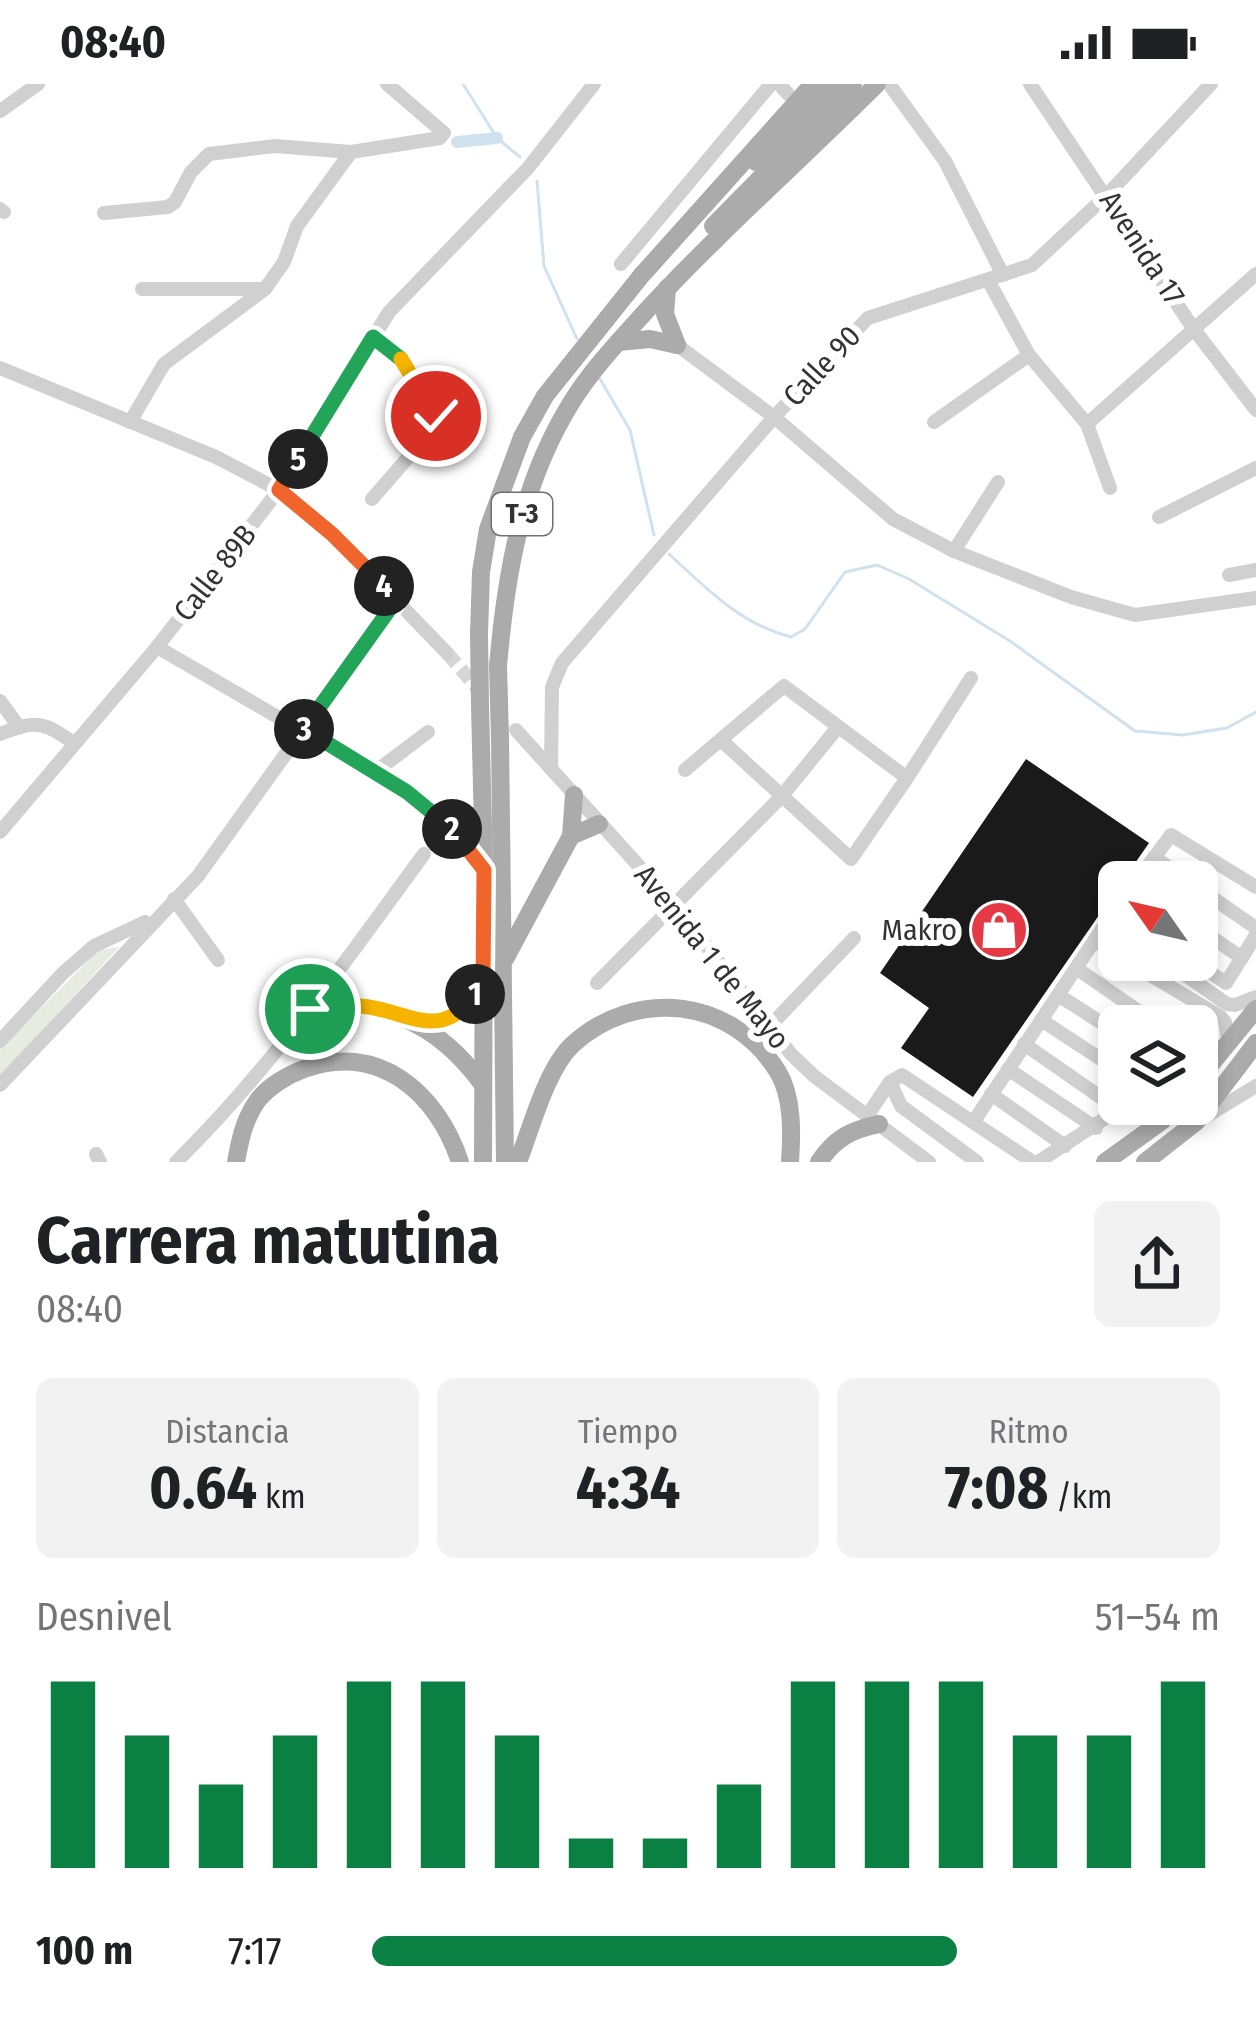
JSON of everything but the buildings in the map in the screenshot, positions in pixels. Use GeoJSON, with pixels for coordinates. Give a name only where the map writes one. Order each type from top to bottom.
{"type":"FeatureCollection","features":[{"type":"Feature","properties":{"kind":"main road","name":"T-3"},"geometry":{"type":"LineString","coordinates":[[483,1162],[479,634],[488,529],[503,484],[545,396],[813,84]]}},
{"type":"Feature","properties":{"kind":"main road"},"geometry":{"type":"LineString","coordinates":[[699,212],[772,148],[832,84]]}},
{"type":"Feature","properties":{"kind":"main road"},"geometry":{"type":"LineString","coordinates":[[643,314],[686,252],[853,84]]}},
{"type":"Feature","properties":{"kind":"main road","name":"T-3"},"geometry":{"type":"LineString","coordinates":[[506,1162],[503,963],[508,734],[498,666],[505,585],[527,499],[554,435],[594,370],[667,289],[877,84]]}},
{"type":"Feature","properties":{"kind":"main road"},"geometry":{"type":"LineString","coordinates":[[699,212],[784,86]]}},
{"type":"Feature","properties":{"kind":"main road"},"geometry":{"type":"LineString","coordinates":[[667,289],[665,314],[677,345]]}},
{"type":"Feature","properties":{"kind":"main road"},"geometry":{"type":"LineString","coordinates":[[618,342],[650,339],[677,345]]}},
{"type":"Feature","properties":{"kind":"main road"},"geometry":{"type":"LineString","coordinates":[[503,963],[571,836],[574,795]]}},
{"type":"Feature","properties":{"kind":"main road"},"geometry":{"type":"LineString","coordinates":[[571,836],[599,824]]}},
{"type":"Feature","properties":{"kind":"main road"},"geometry":{"type":"LineString","coordinates":[[417,1022],[449,1018],[467,1005],[483,982]]}},
{"type":"Feature","properties":{"kind":"main road"},"geometry":{"type":"LineString","coordinates":[[518,1162],[544,1093],[568,1048],[609,1017],[655,1006],[708,1013],[747,1037],[780,1074],[793,1127],[790,1162]]}},
{"type":"Feature","properties":{"kind":"main road"},"geometry":{"type":"LineString","coordinates":[[310,1009],[370,1007],[417,1022],[461,1056],[481,1082]]}},
{"type":"Feature","properties":{"kind":"main road"},"geometry":{"type":"LineString","coordinates":[[1218,1058],[1256,1010]]}},
{"type":"Feature","properties":{"kind":"main road"},"geometry":{"type":"LineString","coordinates":[[1218,1093],[1256,1043]]}},
{"type":"Feature","properties":{"kind":"main road"},"geometry":{"type":"LineString","coordinates":[[236,1162],[243,1128],[259,1099],[289,1074],[326,1061],[366,1062],[406,1080],[439,1117],[460,1162]]}},
{"type":"Feature","properties":{"kind":"main road"},"geometry":{"type":"LineString","coordinates":[[819,1162],[830,1146],[873,1120]]}},
{"type":"Feature","properties":{"kind":"main road"},"geometry":{"type":"LineString","coordinates":[[1105,1162],[1156,1125]]}},
{"type":"Feature","properties":{"kind":"main road"},"geometry":{"type":"LineString","coordinates":[[1161,1158],[1193,1125]]}},
{"type":"Feature","properties":{"kind":"street"},"geometry":{"type":"LineString","coordinates":[[0,111],[38,84]]}},
{"type":"Feature","properties":{"kind":"street"},"geometry":{"type":"LineString","coordinates":[[104,213],[176,202],[191,172],[209,154],[275,146],[351,152],[435,142],[444,133],[387,84]]}},
{"type":"Feature","properties":{"kind":"street","name":"Calle 89B"},"geometry":{"type":"LineString","coordinates":[[484,870],[445,821],[407,792],[158,646],[279,490],[389,312],[528,168],[594,84]]}},
{"type":"Feature","properties":{"kind":"street"},"geometry":{"type":"LineString","coordinates":[[889,84],[945,161],[1029,355],[1087,424],[1110,488]]}},
{"type":"Feature","properties":{"kind":"street","name":"Avenida 17"},"geometry":{"type":"LineString","coordinates":[[1030,84],[1193,328],[1256,410]]}},
{"type":"Feature","properties":{"kind":"street"},"geometry":{"type":"LineString","coordinates":[[621,264],[784,86]]}},
{"type":"Feature","properties":{"kind":"street","name":"Calle 90"},"geometry":{"type":"LineString","coordinates":[[551,769],[552,687],[562,663],[774,418],[868,318],[1032,266],[1107,195],[1203,87]]}},
{"type":"Feature","properties":{"kind":"street"},"geometry":{"type":"LineString","coordinates":[[130,422],[164,364],[265,289],[284,262],[297,226],[351,152]]}},
{"type":"Feature","properties":{"kind":"street"},"geometry":{"type":"LineString","coordinates":[[1087,424],[1256,274]]}},
{"type":"Feature","properties":{"kind":"street"},"geometry":{"type":"LineString","coordinates":[[142,289],[265,289]]}},
{"type":"Feature","properties":{"kind":"street"},"geometry":{"type":"LineString","coordinates":[[372,499],[425,438],[436,416],[410,369],[373,337]]}},
{"type":"Feature","properties":{"kind":"street"},"geometry":{"type":"LineString","coordinates":[[677,345],[774,418],[893,519],[954,551],[1071,598],[1135,615],[1256,598]]}},
{"type":"Feature","properties":{"kind":"street"},"geometry":{"type":"LineString","coordinates":[[934,422],[1029,355]]}},
{"type":"Feature","properties":{"kind":"street"},"geometry":{"type":"LineString","coordinates":[[0,368],[216,457],[279,490],[332,534],[447,653]]}},
{"type":"Feature","properties":{"kind":"street"},"geometry":{"type":"LineString","coordinates":[[1159,517],[1256,468]]}},
{"type":"Feature","properties":{"kind":"street"},"geometry":{"type":"LineString","coordinates":[[954,551],[998,482]]}},
{"type":"Feature","properties":{"kind":"street"},"geometry":{"type":"LineString","coordinates":[[1229,575],[1256,570]]}},
{"type":"Feature","properties":{"kind":"street"},"geometry":{"type":"LineString","coordinates":[[0,1085],[198,875],[397,599]]}},
{"type":"Feature","properties":{"kind":"street"},"geometry":{"type":"LineString","coordinates":[[0,832],[158,646]]}},
{"type":"Feature","properties":{"kind":"street"},"geometry":{"type":"LineString","coordinates":[[722,741],[851,859],[971,678]]}},
{"type":"Feature","properties":{"kind":"street"},"geometry":{"type":"LineString","coordinates":[[685,770],[784,686],[907,778]]}},
{"type":"Feature","properties":{"kind":"street"},"geometry":{"type":"LineString","coordinates":[[0,701],[19,727]]}},
{"type":"Feature","properties":{"kind":"street"},"geometry":{"type":"LineString","coordinates":[[0,734],[19,727],[49,726],[74,743]]}},
{"type":"Feature","properties":{"kind":"street"},"geometry":{"type":"LineString","coordinates":[[597,982],[782,797],[838,727]]}},
{"type":"Feature","properties":{"kind":"street"},"geometry":{"type":"LineString","coordinates":[[375,772],[428,732]]}},
{"type":"Feature","properties":{"kind":"street","name":"Avenida 1 de Mayo"},"geometry":{"type":"LineString","coordinates":[[508,734],[551,769],[675,906],[769,1027],[814,1076],[929,1162]]}},
{"type":"Feature","properties":{"kind":"street"},"geometry":{"type":"LineString","coordinates":[[1151,861],[1166,838],[1176,836],[1256,887]]}},
{"type":"Feature","properties":{"kind":"street"},"geometry":{"type":"LineString","coordinates":[[176,1162],[213,1126],[310,1009],[424,854]]}},
{"type":"Feature","properties":{"kind":"street"},"geometry":{"type":"LineString","coordinates":[[1154,857],[1160,861]]}},
{"type":"Feature","properties":{"kind":"street"},"geometry":{"type":"LineString","coordinates":[[174,899],[218,960]]}},
{"type":"Feature","properties":{"kind":"street"},"geometry":{"type":"LineString","coordinates":[[1212,1005],[1256,931],[1218,903]]}},
{"type":"Feature","properties":{"kind":"street"},"geometry":{"type":"LineString","coordinates":[[0,1041],[94,946],[155,918]]}},
{"type":"Feature","properties":{"kind":"street"},"geometry":{"type":"LineString","coordinates":[[974,1121],[1098,937]]}},
{"type":"Feature","properties":{"kind":"street"},"geometry":{"type":"LineString","coordinates":[[769,1027],[854,938]]}},
{"type":"Feature","properties":{"kind":"street"},"geometry":{"type":"LineString","coordinates":[[1218,941],[1242,958]]}},
{"type":"Feature","properties":{"kind":"street"},"geometry":{"type":"LineString","coordinates":[[1076,968],[1130,1005]]}},
{"type":"Feature","properties":{"kind":"street"},"geometry":{"type":"LineString","coordinates":[[1218,978],[1226,983]]}},
{"type":"Feature","properties":{"kind":"street"},"geometry":{"type":"LineString","coordinates":[[1158,981],[1196,1005]]}},
{"type":"Feature","properties":{"kind":"street"},"geometry":{"type":"LineString","coordinates":[[1193,981],[1235,1005],[1256,997]]}},
{"type":"Feature","properties":{"kind":"street"},"geometry":{"type":"LineString","coordinates":[[1058,994],[1098,1020]]}},
{"type":"Feature","properties":{"kind":"street"},"geometry":{"type":"LineString","coordinates":[[1218,1018],[1226,1022],[1229,1045]]}},
{"type":"Feature","properties":{"kind":"street"},"geometry":{"type":"LineString","coordinates":[[1041,1020],[1098,1057]]}},
{"type":"Feature","properties":{"kind":"street"},"geometry":{"type":"LineString","coordinates":[[1024,1045],[1098,1091]]}},
{"type":"Feature","properties":{"kind":"street"},"geometry":{"type":"LineString","coordinates":[[1008,1069],[1096,1128]]}},
{"type":"Feature","properties":{"kind":"street"},"geometry":{"type":"LineString","coordinates":[[873,1120],[896,1078]]}},
{"type":"Feature","properties":{"kind":"street"},"geometry":{"type":"LineString","coordinates":[[896,1078],[1035,1162],[1100,1125]]}},
{"type":"Feature","properties":{"kind":"street"},"geometry":{"type":"LineString","coordinates":[[896,1078],[902,1106],[977,1162]]}},
{"type":"Feature","properties":{"kind":"street"},"geometry":{"type":"LineString","coordinates":[[1218,1109],[1256,1086]]}},
{"type":"Feature","properties":{"kind":"street"},"geometry":{"type":"LineString","coordinates":[[991,1094],[1065,1146]]}},
{"type":"Feature","properties":{"kind":"shaded area"},"geometry":{"type":"Polygon","coordinates":[[[119,947],[0,1077],[0,1049],[99,950],[119,947]]]}},
{"type":"Feature","properties":{"kind":"waterway"},"geometry":{"type":"LineString","coordinates":[[463,84],[497,138],[520,157]]}},
{"type":"Feature","properties":{"kind":"waterway"},"geometry":{"type":"LineString","coordinates":[[457,142],[497,138]]}},
{"type":"Feature","properties":{"kind":"waterway"},"geometry":{"type":"LineString","coordinates":[[537,181],[544,266],[577,339]]}},
{"type":"Feature","properties":{"kind":"waterway"},"geometry":{"type":"LineString","coordinates":[[600,379],[630,430],[654,535]]}},
{"type":"Feature","properties":{"kind":"waterway"},"geometry":{"type":"LineString","coordinates":[[669,554],[740,614],[791,637],[805,629],[845,572],[877,565],[909,579],[1010,641],[1135,731],[1183,735],[1227,728],[1256,712]]}},
{"type":"Feature","properties":{"kind":"tunnel"},"geometry":{"type":"LineString","coordinates":[[447,653],[479,690]]}},
{"type":"Feature","properties":{"kind":"place","name":"Makro"},"geometry":{"type":"Point","coordinates":[999,930]}},
{"type":"Feature","properties":{"kind":"route"},"geometry":{"type":"LineString","coordinates":[[310,1009],[370,1007],[417,1022],[434,1021],[449,1018],[467,1005],[483,982],[484,870],[461,838],[427,806],[304,729],[397,599],[332,534],[279,490],[373,337],[410,369],[436,416]]}}]}
